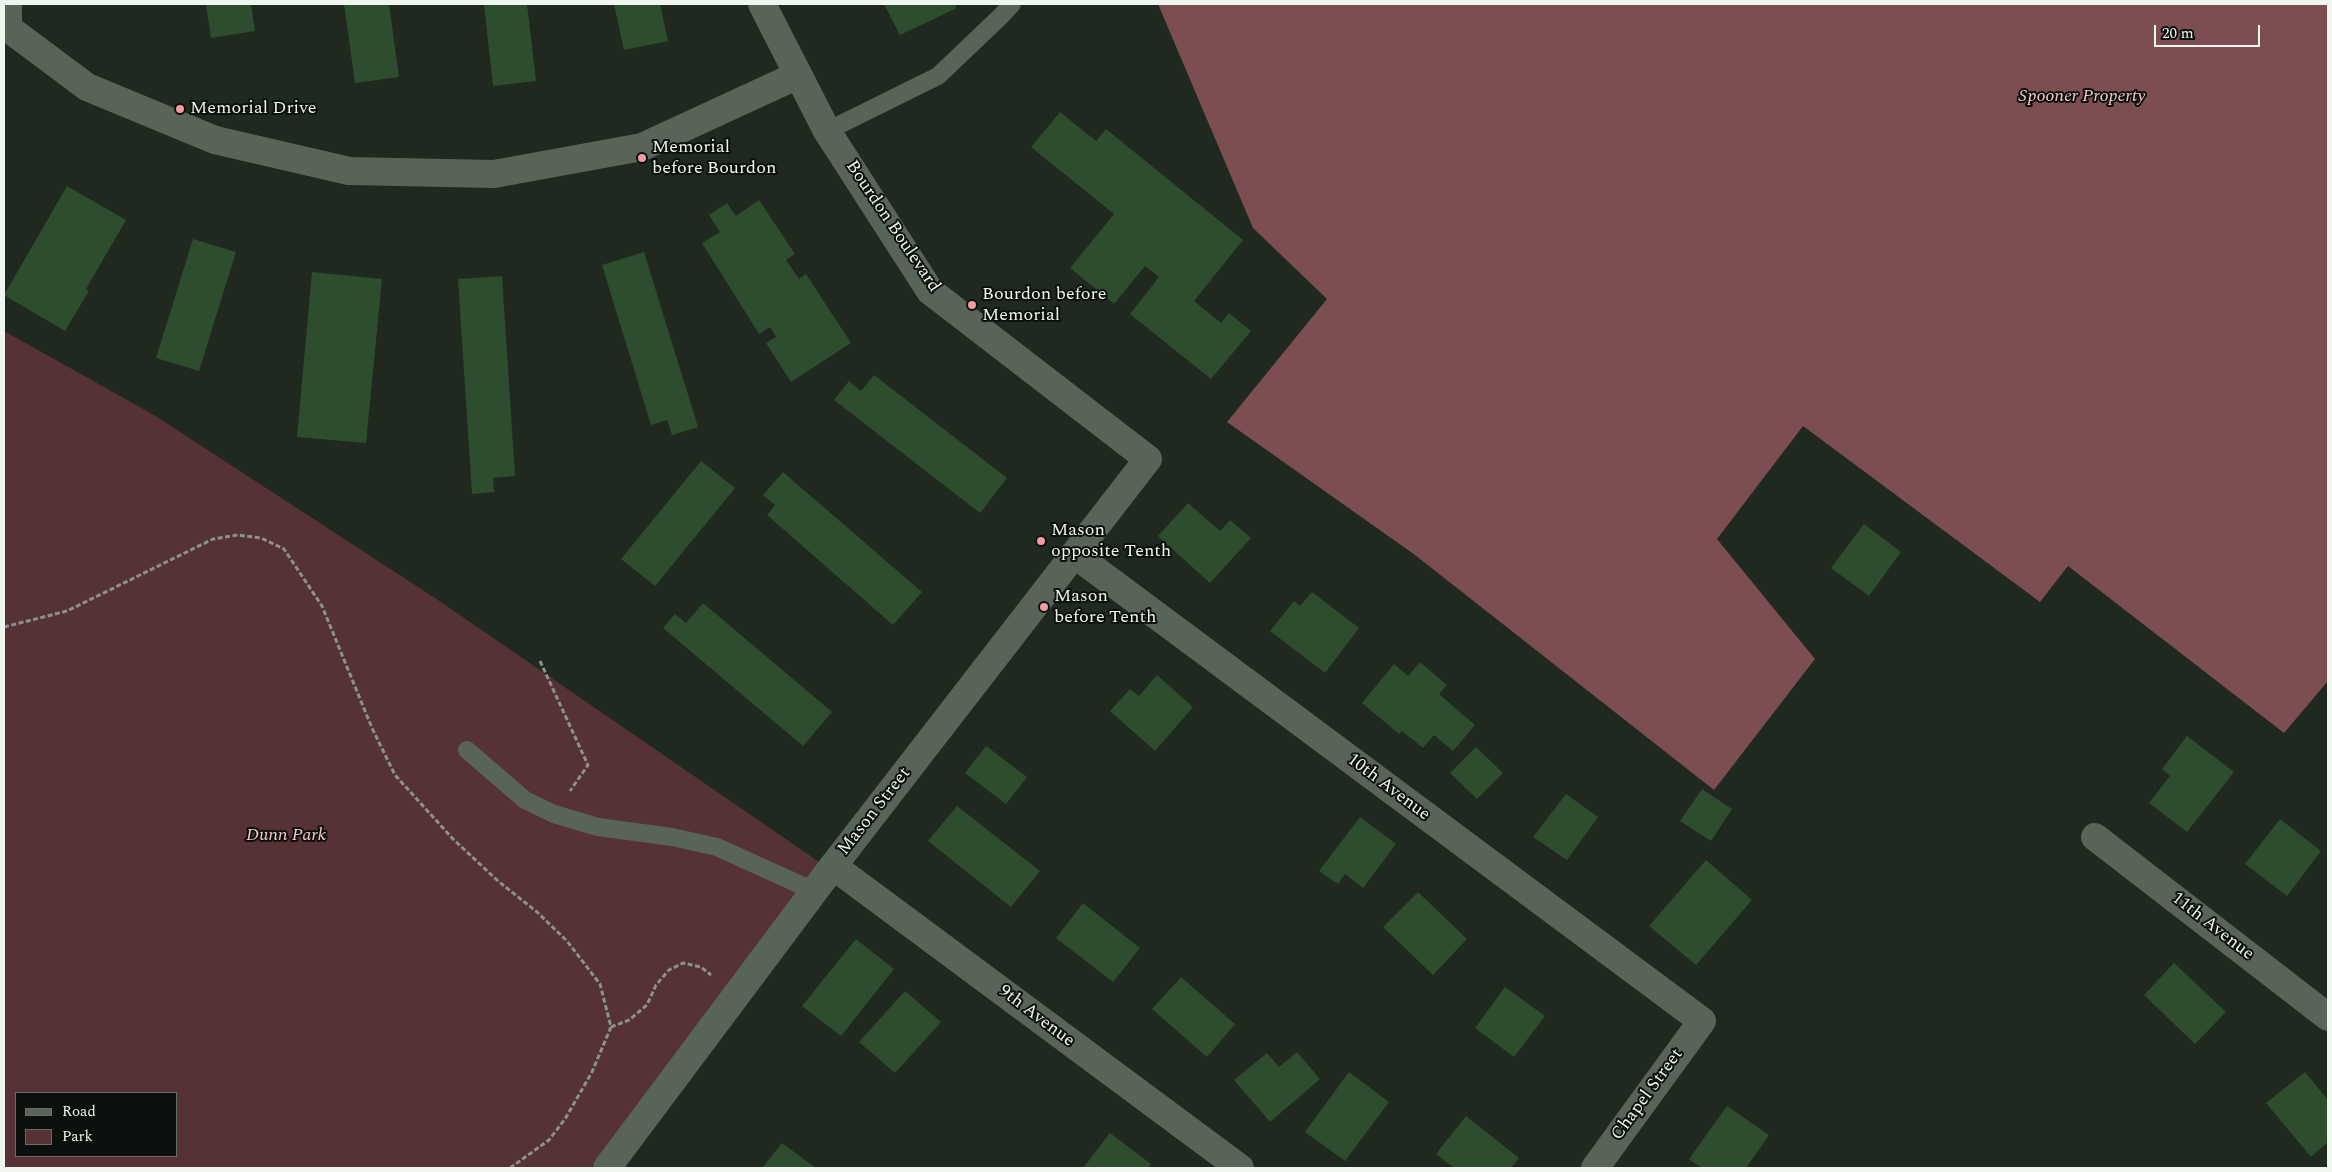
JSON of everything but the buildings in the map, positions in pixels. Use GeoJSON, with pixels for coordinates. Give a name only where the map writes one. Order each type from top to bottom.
{"type":"FeatureCollection","features":[{"type":"Feature","properties":{"kind":"street"},"geometry":{"type":"LineString","coordinates":[[8,4],[8,28],[87,87],[215,140],[348,171],[494,174],[642,147],[798,75]]}},
{"type":"Feature","properties":{"kind":"street","name":"Bourdon Boulevard"},"geometry":{"type":"LineString","coordinates":[[762,4],[827,131],[930,291],[1148,459]]}},
{"type":"Feature","properties":{"kind":"street","name":"Mason Street"},"geometry":{"type":"LineString","coordinates":[[608,1168],[833,866],[1148,459]]}},
{"type":"Feature","properties":{"kind":"street","name":"10th Avenue"},"geometry":{"type":"LineString","coordinates":[[1074,554],[1702,1021]]}},
{"type":"Feature","properties":{"kind":"street","name":"11th Avenue"},"geometry":{"type":"LineString","coordinates":[[2095,837],[2328,1016]]}},
{"type":"Feature","properties":{"kind":"street","name":"9th Avenue"},"geometry":{"type":"LineString","coordinates":[[833,866],[1240,1168]]}},
{"type":"Feature","properties":{"kind":"street","name":"Chapel Street"},"geometry":{"type":"LineString","coordinates":[[1595,1168],[1702,1021]]}},
{"type":"Feature","properties":{"kind":"lane"},"geometry":{"type":"LineString","coordinates":[[827,131],[938,76],[1002,16],[1012,4]]}},
{"type":"Feature","properties":{"kind":"lane"},"geometry":{"type":"LineString","coordinates":[[467,750],[525,800],[554,814],[598,827],[672,837],[717,847],[814,891]]}},
{"type":"Feature","properties":{"kind":"path"},"geometry":{"type":"LineString","coordinates":[[4,627],[67,610],[213,539],[238,535],[261,538],[284,549],[322,606],[372,728],[395,776],[453,839],[498,881],[537,912],[567,941],[600,984],[611,1027],[592,1072],[565,1119],[549,1140],[510,1168]]}},
{"type":"Feature","properties":{"kind":"path"},"geometry":{"type":"LineString","coordinates":[[540,661],[588,765],[554,814]]}},
{"type":"Feature","properties":{"kind":"path"},"geometry":{"type":"LineString","coordinates":[[611,1027],[629,1020],[635,1015],[646,1005],[656,985],[669,970],[683,963],[701,968],[715,978]]}},
{"type":"Feature","properties":{"kind":"green space","name":"Spooner Property"},"geometry":{"type":"Polygon","coordinates":[[[1158,4],[2328,4],[2328,681],[2284,733],[2068,566],[2040,602],[1803,426],[1717,539],[1815,659],[1714,790],[1415,555],[1227,422],[1327,299],[1253,228],[1158,4]]]}},
{"type":"Feature","properties":{"kind":"green space","name":"Dunn Park"},"geometry":{"type":"Polygon","coordinates":[[[4,331],[154,415],[438,600],[825,866],[592,1168],[4,1168],[4,331]]]}},
{"type":"Feature","properties":{"kind":"place","name":"Memorial Drive"},"geometry":{"type":"Point","coordinates":[180,109]}},
{"type":"Feature","properties":{"kind":"place","name":"Memorial before Bourdon"},"geometry":{"type":"Point","coordinates":[642,158]}},
{"type":"Feature","properties":{"kind":"place","name":"Bourdon before Memorial"},"geometry":{"type":"Point","coordinates":[972,305]}},
{"type":"Feature","properties":{"kind":"place","name":"Mason opposite Tenth"},"geometry":{"type":"Point","coordinates":[1041,541]}},
{"type":"Feature","properties":{"kind":"place","name":"Mason before Tenth"},"geometry":{"type":"Point","coordinates":[1044,607]}}]}
